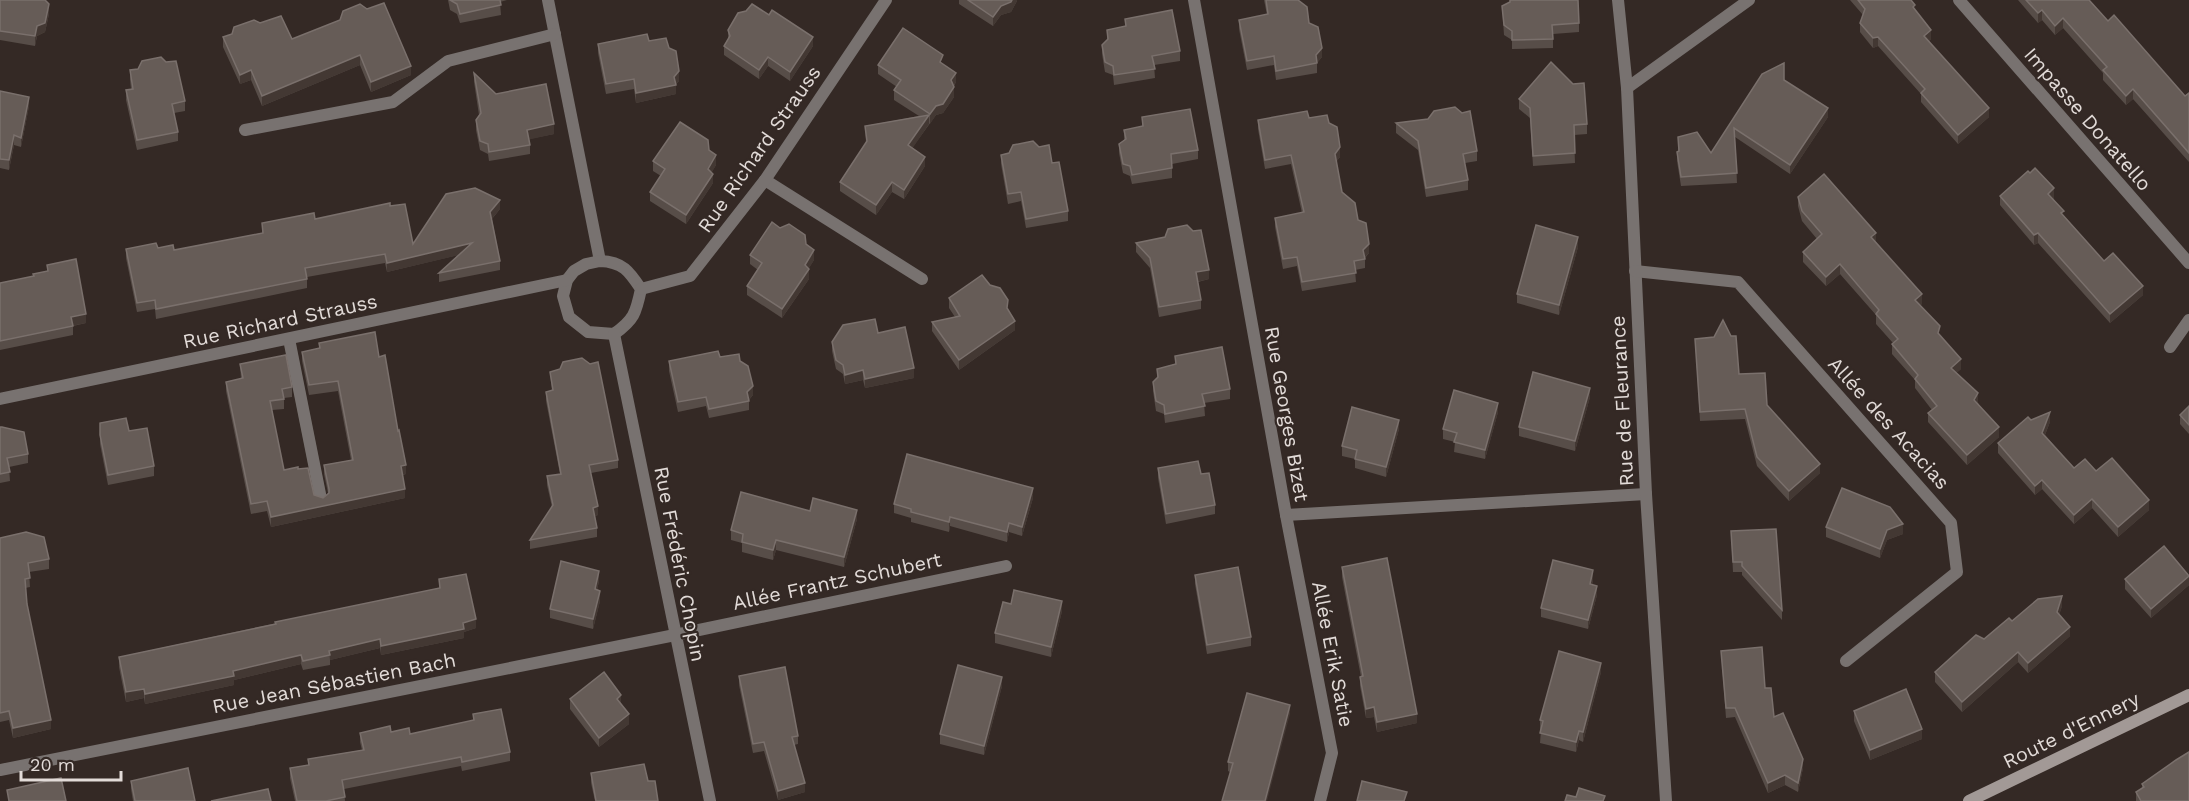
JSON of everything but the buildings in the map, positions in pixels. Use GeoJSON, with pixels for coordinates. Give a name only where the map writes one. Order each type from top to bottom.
{"type":"FeatureCollection","features":[{"type":"Feature","properties":{"kind":"street"},"geometry":{"type":"LineString","coordinates":[[548,0],[600,261]]}},
{"type":"Feature","properties":{"kind":"street","name":"Rue Richard Strauss"},"geometry":{"type":"LineString","coordinates":[[641,289],[690,276],[765,180],[886,0]]}},
{"type":"Feature","properties":{"kind":"street","name":"Rue Georges Bizet"},"geometry":{"type":"LineString","coordinates":[[1194,0],[1286,515],[1646,494]]}},
{"type":"Feature","properties":{"kind":"street","name":"Rue de Fleurance"},"geometry":{"type":"LineString","coordinates":[[1618,0],[1627,88],[1646,494],[1666,801]]}},
{"type":"Feature","properties":{"kind":"street"},"geometry":{"type":"LineString","coordinates":[[1627,88],[1749,0]]}},
{"type":"Feature","properties":{"kind":"street","name":"Impasse Donatello"},"geometry":{"type":"LineString","coordinates":[[1959,0],[2189,263]]}},
{"type":"Feature","properties":{"kind":"street"},"geometry":{"type":"LineString","coordinates":[[245,130],[393,102],[448,61],[555,34]]}},
{"type":"Feature","properties":{"kind":"street"},"geometry":{"type":"LineString","coordinates":[[765,180],[922,279]]}},
{"type":"Feature","properties":{"kind":"street"},"geometry":{"type":"LineString","coordinates":[[600,261],[613,261],[630,271],[641,289],[637,310],[630,323],[614,334],[588,332],[569,317],[563,296],[567,280],[574,271],[586,264],[600,261]]}},
{"type":"Feature","properties":{"kind":"street","name":"Allée des Acacias"},"geometry":{"type":"LineString","coordinates":[[1635,271],[1738,282],[1951,522],[1957,572],[1846,661]]}},
{"type":"Feature","properties":{"kind":"street","name":"Rue Richard Strauss"},"geometry":{"type":"LineString","coordinates":[[0,399],[567,280]]}},
{"type":"Feature","properties":{"kind":"street"},"geometry":{"type":"LineString","coordinates":[[2169,347],[2189,320]]}},
{"type":"Feature","properties":{"kind":"street","name":"Rue Frédéric Chopin"},"geometry":{"type":"LineString","coordinates":[[614,334],[710,801]]}},
{"type":"Feature","properties":{"kind":"street"},"geometry":{"type":"LineString","coordinates":[[289,339],[321,500]]}},
{"type":"Feature","properties":{"kind":"street","name":"Allée Erik Satie"},"geometry":{"type":"LineString","coordinates":[[1286,515],[1332,753],[1320,801]]}},
{"type":"Feature","properties":{"kind":"street","name":"Allée Frantz Schubert"},"geometry":{"type":"LineString","coordinates":[[675,635],[1006,566]]}},
{"type":"Feature","properties":{"kind":"street","name":"Rue Jean Sébastien Bach"},"geometry":{"type":"LineString","coordinates":[[0,770],[675,635]]}},
{"type":"Feature","properties":{"kind":"street","name":"Route d'Ennery"},"geometry":{"type":"LineString","coordinates":[[1969,801],[2189,694]]}}]}
